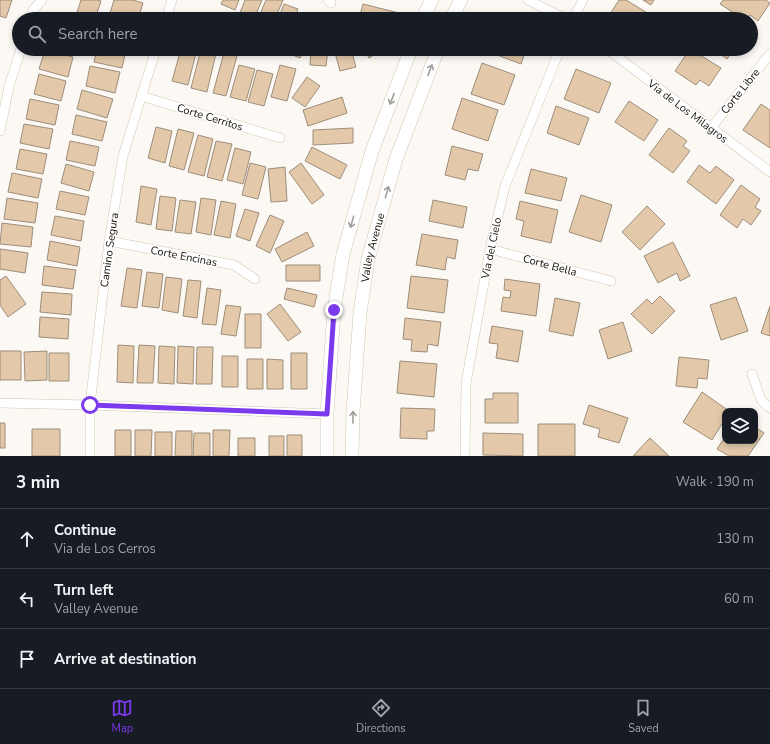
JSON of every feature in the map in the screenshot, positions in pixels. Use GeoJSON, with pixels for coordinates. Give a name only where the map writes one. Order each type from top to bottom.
{"type":"FeatureCollection","features":[{"type":"Feature","properties":{"kind":"main road"},"geometry":{"type":"LineString","coordinates":[[426,12],[432,0]]}},
{"type":"Feature","properties":{"kind":"main road"},"geometry":{"type":"LineString","coordinates":[[455,12],[462,0]]}},
{"type":"Feature","properties":{"kind":"main road"},"geometry":{"type":"LineString","coordinates":[[327,456],[327,414],[334,310],[343,254],[372,151],[408,56]]}},
{"type":"Feature","properties":{"kind":"main road","name":"Valley Avenue"},"geometry":{"type":"LineString","coordinates":[[352,456],[353,412],[360,313],[368,259],[396,159],[435,56]]}},
{"type":"Feature","properties":{"kind":"street"},"geometry":{"type":"LineString","coordinates":[[32,12],[42,0]]}},
{"type":"Feature","properties":{"kind":"street"},"geometry":{"type":"LineString","coordinates":[[168,12],[172,0]]}},
{"type":"Feature","properties":{"kind":"street"},"geometry":{"type":"LineString","coordinates":[[528,0],[552,12]]}},
{"type":"Feature","properties":{"kind":"street"},"geometry":{"type":"LineString","coordinates":[[577,12],[583,0]]}},
{"type":"Feature","properties":{"kind":"street","name":"Corte Libre"},"geometry":{"type":"LineString","coordinates":[[711,128],[770,54]]}},
{"type":"Feature","properties":{"kind":"street"},"geometry":{"type":"LineString","coordinates":[[0,131],[5,85],[18,56]]}},
{"type":"Feature","properties":{"kind":"street","name":"Camino Segura"},"geometry":{"type":"LineString","coordinates":[[90,456],[90,405],[109,241],[123,156],[154,56]]}},
{"type":"Feature","properties":{"kind":"street","name":"Via del Cielo"},"geometry":{"type":"LineString","coordinates":[[465,456],[466,383],[490,249],[505,186],[557,56]]}},
{"type":"Feature","properties":{"kind":"street","name":"Via de Los Milagros"},"geometry":{"type":"LineString","coordinates":[[616,56],[770,172]]}},
{"type":"Feature","properties":{"kind":"street","name":"Corte Cerritos"},"geometry":{"type":"LineString","coordinates":[[141,96],[280,138]]}},
{"type":"Feature","properties":{"kind":"street","name":"Corte Encinas"},"geometry":{"type":"LineString","coordinates":[[109,241],[234,266],[255,279]]}},
{"type":"Feature","properties":{"kind":"street","name":"Corte Bella"},"geometry":{"type":"LineString","coordinates":[[490,249],[611,281]]}},
{"type":"Feature","properties":{"kind":"street"},"geometry":{"type":"LineString","coordinates":[[752,374],[761,400],[770,408]]}},
{"type":"Feature","properties":{"kind":"street"},"geometry":{"type":"LineString","coordinates":[[0,403],[327,414]]}},
{"type":"Feature","properties":{"kind":"building"},"geometry":{"type":"Polygon","coordinates":[[[0,0],[12,0],[6,18],[0,16],[0,0]]]}},
{"type":"Feature","properties":{"kind":"building"},"geometry":{"type":"Polygon","coordinates":[[[81,0],[101,1],[97,12],[77,12],[81,0]]]}},
{"type":"Feature","properties":{"kind":"building"},"geometry":{"type":"Polygon","coordinates":[[[114,0],[133,0],[143,3],[140,12],[110,12],[114,0]]]}},
{"type":"Feature","properties":{"kind":"building"},"geometry":{"type":"Polygon","coordinates":[[[223,0],[239,0],[235,10],[221,4],[223,0]]]}},
{"type":"Feature","properties":{"kind":"building"},"geometry":{"type":"Polygon","coordinates":[[[245,0],[262,0],[257,12],[240,12],[245,0]]]}},
{"type":"Feature","properties":{"kind":"building"},"geometry":{"type":"Polygon","coordinates":[[[266,0],[283,0],[278,12],[261,12],[266,0]]]}},
{"type":"Feature","properties":{"kind":"building"},"geometry":{"type":"Polygon","coordinates":[[[619,0],[626,0],[646,12],[611,12],[619,0]]]}},
{"type":"Feature","properties":{"kind":"building"},"geometry":{"type":"Polygon","coordinates":[[[643,0],[654,0],[651,5],[643,0]]]}},
{"type":"Feature","properties":{"kind":"building"},"geometry":{"type":"Polygon","coordinates":[[[723,0],[766,0],[770,3],[758,21],[758,12],[732,12],[720,4],[723,0]]]}},
{"type":"Feature","properties":{"kind":"building"},"geometry":{"type":"Polygon","coordinates":[[[284,4],[298,9],[297,12],[281,12],[284,4]]]}},
{"type":"Feature","properties":{"kind":"building"},"geometry":{"type":"Polygon","coordinates":[[[363,4],[395,12],[361,12],[363,4]]]}},
{"type":"Feature","properties":{"kind":"building"},"geometry":{"type":"Polygon","coordinates":[[[43,56],[73,57],[68,77],[39,69],[43,56]]]}},
{"type":"Feature","properties":{"kind":"building"},"geometry":{"type":"Polygon","coordinates":[[[95,56],[125,56],[122,68],[94,62],[95,56]]]}},
{"type":"Feature","properties":{"kind":"building"},"geometry":{"type":"Polygon","coordinates":[[[179,56],[195,56],[188,85],[172,81],[179,56]]]}},
{"type":"Feature","properties":{"kind":"building"},"geometry":{"type":"Polygon","coordinates":[[[199,56],[215,56],[207,92],[191,88],[199,56]]]}},
{"type":"Feature","properties":{"kind":"building"},"geometry":{"type":"Polygon","coordinates":[[[223,56],[237,56],[226,96],[213,93],[223,56]]]}},
{"type":"Feature","properties":{"kind":"building"},"geometry":{"type":"Polygon","coordinates":[[[311,56],[327,56],[326,66],[310,65],[311,56]]]}},
{"type":"Feature","properties":{"kind":"building"},"geometry":{"type":"Polygon","coordinates":[[[336,56],[353,56],[356,67],[340,71],[336,56]]]}},
{"type":"Feature","properties":{"kind":"building"},"geometry":{"type":"Polygon","coordinates":[[[500,56],[524,56],[521,64],[500,56]]]}},
{"type":"Feature","properties":{"kind":"building"},"geometry":{"type":"Polygon","coordinates":[[[685,56],[701,56],[721,68],[709,86],[700,80],[696,85],[675,71],[685,56]]]}},
{"type":"Feature","properties":{"kind":"building"},"geometry":{"type":"Polygon","coordinates":[[[482,63],[515,75],[504,105],[471,94],[482,63]]]}},
{"type":"Feature","properties":{"kind":"building"},"geometry":{"type":"Polygon","coordinates":[[[239,65],[255,69],[246,101],[230,97],[239,65]]]}},
{"type":"Feature","properties":{"kind":"building"},"geometry":{"type":"Polygon","coordinates":[[[280,65],[296,69],[287,101],[271,97],[280,65]]]}},
{"type":"Feature","properties":{"kind":"building"},"geometry":{"type":"Polygon","coordinates":[[[90,66],[120,72],[115,93],[86,86],[90,66]]]}},
{"type":"Feature","properties":{"kind":"building"},"geometry":{"type":"Polygon","coordinates":[[[576,69],[611,83],[599,113],[564,99],[576,69]]]}},
{"type":"Feature","properties":{"kind":"building"},"geometry":{"type":"Polygon","coordinates":[[[257,70],[273,74],[264,106],[248,102],[257,70]]]}},
{"type":"Feature","properties":{"kind":"building"},"geometry":{"type":"Polygon","coordinates":[[[39,74],[66,81],[61,101],[34,94],[39,74]]]}},
{"type":"Feature","properties":{"kind":"building"},"geometry":{"type":"Polygon","coordinates":[[[307,77],[320,86],[305,107],[292,98],[307,77]]]}},
{"type":"Feature","properties":{"kind":"building"},"geometry":{"type":"Polygon","coordinates":[[[82,90],[113,99],[107,118],[77,109],[82,90]]]}},
{"type":"Feature","properties":{"kind":"building"},"geometry":{"type":"Polygon","coordinates":[[[342,97],[347,113],[308,126],[303,110],[342,97]]]}},
{"type":"Feature","properties":{"kind":"building"},"geometry":{"type":"Polygon","coordinates":[[[462,98],[498,110],[488,141],[452,129],[462,98]]]}},
{"type":"Feature","properties":{"kind":"building"},"geometry":{"type":"Polygon","coordinates":[[[30,99],[59,105],[55,125],[26,119],[30,99]]]}},
{"type":"Feature","properties":{"kind":"building"},"geometry":{"type":"Polygon","coordinates":[[[629,101],[658,120],[644,141],[615,122],[629,101]]]}},
{"type":"Feature","properties":{"kind":"building"},"geometry":{"type":"Polygon","coordinates":[[[761,104],[770,110],[770,148],[743,130],[761,104]]]}},
{"type":"Feature","properties":{"kind":"building"},"geometry":{"type":"Polygon","coordinates":[[[556,106],[589,118],[579,145],[547,133],[556,106]]]}},
{"type":"Feature","properties":{"kind":"building"},"geometry":{"type":"Polygon","coordinates":[[[76,115],[107,122],[102,141],[72,134],[76,115]]]}},
{"type":"Feature","properties":{"kind":"building"},"geometry":{"type":"Polygon","coordinates":[[[24,124],[53,129],[49,149],[20,143],[24,124]]]}},
{"type":"Feature","properties":{"kind":"building"},"geometry":{"type":"Polygon","coordinates":[[[156,127],[172,131],[165,163],[148,158],[156,127]]]}},
{"type":"Feature","properties":{"kind":"building"},"geometry":{"type":"Polygon","coordinates":[[[353,128],[353,143],[313,145],[313,130],[353,128]]]}},
{"type":"Feature","properties":{"kind":"building"},"geometry":{"type":"Polygon","coordinates":[[[669,128],[687,141],[683,146],[690,151],[673,173],[649,155],[669,128]]]}},
{"type":"Feature","properties":{"kind":"building"},"geometry":{"type":"Polygon","coordinates":[[[178,129],[194,133],[184,170],[169,166],[178,129]]]}},
{"type":"Feature","properties":{"kind":"building"},"geometry":{"type":"Polygon","coordinates":[[[198,135],[213,139],[204,176],[188,172],[198,135]]]}},
{"type":"Feature","properties":{"kind":"building"},"geometry":{"type":"Polygon","coordinates":[[[70,141],[99,147],[95,166],[66,160],[70,141]]]}},
{"type":"Feature","properties":{"kind":"building"},"geometry":{"type":"Polygon","coordinates":[[[216,141],[232,144],[222,181],[207,177],[216,141]]]}},
{"type":"Feature","properties":{"kind":"building"},"geometry":{"type":"Polygon","coordinates":[[[452,146],[483,154],[478,171],[468,169],[465,180],[445,175],[452,146]]]}},
{"type":"Feature","properties":{"kind":"building"},"geometry":{"type":"Polygon","coordinates":[[[312,147],[347,165],[340,179],[305,161],[312,147]]]}},
{"type":"Feature","properties":{"kind":"building"},"geometry":{"type":"Polygon","coordinates":[[[235,148],[251,152],[243,184],[227,180],[235,148]]]}},
{"type":"Feature","properties":{"kind":"building"},"geometry":{"type":"Polygon","coordinates":[[[20,149],[47,154],[43,174],[16,169],[20,149]]]}},
{"type":"Feature","properties":{"kind":"building"},"geometry":{"type":"Polygon","coordinates":[[[250,163],[266,167],[258,199],[242,195],[250,163]]]}},
{"type":"Feature","properties":{"kind":"building"},"geometry":{"type":"Polygon","coordinates":[[[301,163],[324,195],[312,204],[289,172],[301,163]]]}},
{"type":"Feature","properties":{"kind":"building"},"geometry":{"type":"Polygon","coordinates":[[[66,164],[94,172],[89,191],[61,183],[66,164]]]}},
{"type":"Feature","properties":{"kind":"building"},"geometry":{"type":"Polygon","coordinates":[[[699,165],[710,173],[716,166],[734,180],[716,204],[687,182],[699,165]]]}},
{"type":"Feature","properties":{"kind":"building"},"geometry":{"type":"Polygon","coordinates":[[[285,167],[287,201],[271,202],[268,169],[285,167]]]}},
{"type":"Feature","properties":{"kind":"building"},"geometry":{"type":"Polygon","coordinates":[[[531,169],[567,178],[561,201],[525,193],[531,169]]]}},
{"type":"Feature","properties":{"kind":"building"},"geometry":{"type":"Polygon","coordinates":[[[12,173],[42,179],[38,198],[8,192],[12,173]]]}},
{"type":"Feature","properties":{"kind":"building"},"geometry":{"type":"Polygon","coordinates":[[[741,185],[760,199],[755,207],[761,211],[751,225],[743,219],[737,228],[720,215],[741,185]]]}},
{"type":"Feature","properties":{"kind":"building"},"geometry":{"type":"Polygon","coordinates":[[[141,186],[157,189],[151,225],[136,222],[141,186]]]}},
{"type":"Feature","properties":{"kind":"building"},"geometry":{"type":"Polygon","coordinates":[[[60,191],[89,197],[85,215],[56,209],[60,191]]]}},
{"type":"Feature","properties":{"kind":"building"},"geometry":{"type":"Polygon","coordinates":[[[581,195],[612,205],[601,242],[569,232],[581,195]]]}},
{"type":"Feature","properties":{"kind":"building"},"geometry":{"type":"Polygon","coordinates":[[[160,196],[176,198],[172,231],[156,229],[160,196]]]}},
{"type":"Feature","properties":{"kind":"building"},"geometry":{"type":"Polygon","coordinates":[[[7,198],[38,203],[35,223],[4,219],[7,198]]]}},
{"type":"Feature","properties":{"kind":"building"},"geometry":{"type":"Polygon","coordinates":[[[201,198],[216,200],[211,235],[196,232],[201,198]]]}},
{"type":"Feature","properties":{"kind":"building"},"geometry":{"type":"Polygon","coordinates":[[[180,200],[196,202],[191,234],[175,232],[180,200]]]}},
{"type":"Feature","properties":{"kind":"building"},"geometry":{"type":"Polygon","coordinates":[[[433,200],[467,207],[463,228],[429,221],[433,200]]]}},
{"type":"Feature","properties":{"kind":"building"},"geometry":{"type":"Polygon","coordinates":[[[221,201],[236,204],[230,238],[214,235],[221,201]]]}},
{"type":"Feature","properties":{"kind":"building"},"geometry":{"type":"Polygon","coordinates":[[[520,201],[558,210],[551,243],[521,236],[524,221],[516,219],[520,201]]]}},
{"type":"Feature","properties":{"kind":"building"},"geometry":{"type":"Polygon","coordinates":[[[647,206],[665,224],[640,250],[622,232],[647,206]]]}},
{"type":"Feature","properties":{"kind":"building"},"geometry":{"type":"Polygon","coordinates":[[[245,209],[259,213],[250,241],[236,236],[245,209]]]}},
{"type":"Feature","properties":{"kind":"building"},"geometry":{"type":"Polygon","coordinates":[[[270,215],[284,221],[270,253],[256,246],[270,215]]]}},
{"type":"Feature","properties":{"kind":"building"},"geometry":{"type":"Polygon","coordinates":[[[55,216],[84,221],[81,241],[51,235],[55,216]]]}},
{"type":"Feature","properties":{"kind":"building"},"geometry":{"type":"Polygon","coordinates":[[[2,223],[33,227],[31,247],[0,244],[2,223]]]}},
{"type":"Feature","properties":{"kind":"building"},"geometry":{"type":"Polygon","coordinates":[[[307,232],[314,246],[282,262],[275,249],[307,232]]]}},
{"type":"Feature","properties":{"kind":"building"},"geometry":{"type":"Polygon","coordinates":[[[422,234],[458,240],[455,259],[447,257],[445,270],[416,265],[422,234]]]}},
{"type":"Feature","properties":{"kind":"building"},"geometry":{"type":"Polygon","coordinates":[[[50,241],[80,247],[77,266],[47,260],[50,241]]]}},
{"type":"Feature","properties":{"kind":"building"},"geometry":{"type":"Polygon","coordinates":[[[673,242],[690,276],[680,281],[677,273],[658,283],[644,256],[673,242]]]}},
{"type":"Feature","properties":{"kind":"building"},"geometry":{"type":"Polygon","coordinates":[[[0,249],[28,253],[25,273],[0,269],[0,249]]]}},
{"type":"Feature","properties":{"kind":"building"},"geometry":{"type":"Polygon","coordinates":[[[286,265],[320,265],[320,281],[286,281],[286,265]]]}},
{"type":"Feature","properties":{"kind":"building"},"geometry":{"type":"Polygon","coordinates":[[[44,266],[76,270],[73,289],[42,285],[44,266]]]}},
{"type":"Feature","properties":{"kind":"building"},"geometry":{"type":"Polygon","coordinates":[[[127,268],[142,270],[137,308],[121,306],[127,268]]]}},
{"type":"Feature","properties":{"kind":"building"},"geometry":{"type":"Polygon","coordinates":[[[147,272],[163,274],[159,308],[142,306],[147,272]]]}},
{"type":"Feature","properties":{"kind":"building"},"geometry":{"type":"Polygon","coordinates":[[[6,276],[26,304],[8,317],[0,305],[0,280],[6,276]]]}},
{"type":"Feature","properties":{"kind":"building"},"geometry":{"type":"Polygon","coordinates":[[[411,276],[448,280],[444,313],[407,308],[411,276]]]}},
{"type":"Feature","properties":{"kind":"building"},"geometry":{"type":"Polygon","coordinates":[[[166,277],[182,279],[178,313],[162,310],[166,277]]]}},
{"type":"Feature","properties":{"kind":"building"},"geometry":{"type":"Polygon","coordinates":[[[505,279],[540,284],[536,316],[501,311],[503,297],[510,298],[511,291],[504,290],[505,279]]]}},
{"type":"Feature","properties":{"kind":"building"},"geometry":{"type":"Polygon","coordinates":[[[188,280],[201,281],[197,318],[183,316],[188,280]]]}},
{"type":"Feature","properties":{"kind":"building"},"geometry":{"type":"Polygon","coordinates":[[[207,288],[221,290],[216,325],[202,324],[207,288]]]}},
{"type":"Feature","properties":{"kind":"building"},"geometry":{"type":"Polygon","coordinates":[[[287,288],[317,295],[314,307],[284,299],[287,288]]]}},
{"type":"Feature","properties":{"kind":"building"},"geometry":{"type":"Polygon","coordinates":[[[42,292],[72,294],[71,315],[40,312],[42,292]]]}},
{"type":"Feature","properties":{"kind":"building"},"geometry":{"type":"Polygon","coordinates":[[[660,296],[675,311],[652,334],[631,314],[647,299],[652,304],[660,296]]]}},
{"type":"Feature","properties":{"kind":"building"},"geometry":{"type":"Polygon","coordinates":[[[736,297],[748,331],[721,340],[710,305],[736,297]]]}},
{"type":"Feature","properties":{"kind":"building"},"geometry":{"type":"Polygon","coordinates":[[[555,298],[580,303],[573,336],[549,331],[555,298]]]}},
{"type":"Feature","properties":{"kind":"building"},"geometry":{"type":"Polygon","coordinates":[[[280,304],[301,332],[288,341],[267,314],[280,304]]]}},
{"type":"Feature","properties":{"kind":"building"},"geometry":{"type":"Polygon","coordinates":[[[226,305],[241,307],[236,336],[221,334],[226,305]]]}},
{"type":"Feature","properties":{"kind":"building"},"geometry":{"type":"Polygon","coordinates":[[[770,306],[770,336],[761,333],[770,306]]]}},
{"type":"Feature","properties":{"kind":"building"},"geometry":{"type":"Polygon","coordinates":[[[245,314],[261,314],[261,348],[245,348],[245,314]]]}},
{"type":"Feature","properties":{"kind":"building"},"geometry":{"type":"Polygon","coordinates":[[[40,317],[69,319],[68,339],[39,337],[40,317]]]}},
{"type":"Feature","properties":{"kind":"building"},"geometry":{"type":"Polygon","coordinates":[[[405,318],[441,322],[438,346],[428,344],[427,352],[411,351],[412,340],[403,339],[405,318]]]}},
{"type":"Feature","properties":{"kind":"building"},"geometry":{"type":"Polygon","coordinates":[[[623,322],[632,351],[608,359],[599,330],[623,322]]]}},
{"type":"Feature","properties":{"kind":"building"},"geometry":{"type":"Polygon","coordinates":[[[492,326],[523,331],[518,362],[496,358],[498,344],[489,343],[492,326]]]}},
{"type":"Feature","properties":{"kind":"building"},"geometry":{"type":"Polygon","coordinates":[[[118,345],[134,346],[133,383],[117,382],[118,345]]]}},
{"type":"Feature","properties":{"kind":"building"},"geometry":{"type":"Polygon","coordinates":[[[139,345],[155,346],[153,383],[137,383],[139,345]]]}},
{"type":"Feature","properties":{"kind":"building"},"geometry":{"type":"Polygon","coordinates":[[[159,346],[175,347],[174,384],[158,383],[159,346]]]}},
{"type":"Feature","properties":{"kind":"building"},"geometry":{"type":"Polygon","coordinates":[[[178,346],[194,347],[193,384],[177,383],[178,346]]]}},
{"type":"Feature","properties":{"kind":"building"},"geometry":{"type":"Polygon","coordinates":[[[197,347],[213,347],[212,384],[196,384],[197,347]]]}},
{"type":"Feature","properties":{"kind":"building"},"geometry":{"type":"Polygon","coordinates":[[[0,351],[21,351],[21,380],[0,380],[0,351]]]}},
{"type":"Feature","properties":{"kind":"building"},"geometry":{"type":"Polygon","coordinates":[[[47,351],[47,380],[25,381],[24,352],[47,351]]]}},
{"type":"Feature","properties":{"kind":"building"},"geometry":{"type":"Polygon","coordinates":[[[49,353],[69,353],[69,381],[49,381],[49,353]]]}},
{"type":"Feature","properties":{"kind":"building"},"geometry":{"type":"Polygon","coordinates":[[[291,353],[307,353],[307,389],[291,389],[291,353]]]}},
{"type":"Feature","properties":{"kind":"building"},"geometry":{"type":"Polygon","coordinates":[[[222,356],[238,356],[238,387],[222,387],[222,356]]]}},
{"type":"Feature","properties":{"kind":"building"},"geometry":{"type":"Polygon","coordinates":[[[679,357],[709,360],[707,379],[698,378],[697,388],[676,386],[679,357]]]}},
{"type":"Feature","properties":{"kind":"building"},"geometry":{"type":"Polygon","coordinates":[[[247,359],[263,359],[263,389],[247,389],[247,359]]]}},
{"type":"Feature","properties":{"kind":"building"},"geometry":{"type":"Polygon","coordinates":[[[267,359],[283,360],[283,389],[267,389],[267,359]]]}},
{"type":"Feature","properties":{"kind":"building"},"geometry":{"type":"Polygon","coordinates":[[[400,361],[437,364],[434,397],[397,393],[400,361]]]}},
{"type":"Feature","properties":{"kind":"building"},"geometry":{"type":"Polygon","coordinates":[[[702,392],[725,408],[722,408],[722,424],[712,440],[683,422],[702,392]]]}},
{"type":"Feature","properties":{"kind":"building"},"geometry":{"type":"Polygon","coordinates":[[[493,393],[518,393],[518,423],[485,423],[485,399],[493,399],[493,393]]]}},
{"type":"Feature","properties":{"kind":"building"},"geometry":{"type":"Polygon","coordinates":[[[589,405],[628,418],[619,443],[598,437],[600,429],[583,424],[589,405]]]}},
{"type":"Feature","properties":{"kind":"building"},"geometry":{"type":"Polygon","coordinates":[[[401,408],[435,409],[434,431],[427,431],[427,439],[400,438],[401,408]]]}},
{"type":"Feature","properties":{"kind":"building"},"geometry":{"type":"Polygon","coordinates":[[[0,423],[5,423],[5,448],[0,448],[0,423]]]}},
{"type":"Feature","properties":{"kind":"building"},"geometry":{"type":"Polygon","coordinates":[[[538,424],[575,424],[575,456],[538,456],[538,424]]]}},
{"type":"Feature","properties":{"kind":"building"},"geometry":{"type":"Polygon","coordinates":[[[32,429],[60,429],[60,456],[32,456],[32,429]]]}},
{"type":"Feature","properties":{"kind":"building"},"geometry":{"type":"Polygon","coordinates":[[[758,429],[764,433],[758,442],[758,429]]]}},
{"type":"Feature","properties":{"kind":"building"},"geometry":{"type":"Polygon","coordinates":[[[115,430],[131,430],[131,456],[115,456],[115,430]]]}},
{"type":"Feature","properties":{"kind":"building"},"geometry":{"type":"Polygon","coordinates":[[[135,430],[152,430],[151,456],[135,456],[135,430]]]}},
{"type":"Feature","properties":{"kind":"building"},"geometry":{"type":"Polygon","coordinates":[[[213,430],[230,430],[229,456],[213,456],[213,430]]]}},
{"type":"Feature","properties":{"kind":"building"},"geometry":{"type":"Polygon","coordinates":[[[176,431],[192,431],[192,456],[175,456],[176,431]]]}},
{"type":"Feature","properties":{"kind":"building"},"geometry":{"type":"Polygon","coordinates":[[[155,432],[172,432],[172,456],[155,456],[155,432]]]}},
{"type":"Feature","properties":{"kind":"building"},"geometry":{"type":"Polygon","coordinates":[[[194,433],[210,433],[210,456],[193,456],[194,433]]]}},
{"type":"Feature","properties":{"kind":"building"},"geometry":{"type":"Polygon","coordinates":[[[483,433],[523,434],[523,456],[483,455],[483,433]]]}},
{"type":"Feature","properties":{"kind":"building"},"geometry":{"type":"Polygon","coordinates":[[[287,435],[302,435],[302,456],[287,456],[287,435]]]}},
{"type":"Feature","properties":{"kind":"building"},"geometry":{"type":"Polygon","coordinates":[[[269,436],[284,436],[284,456],[269,456],[269,436]]]}},
{"type":"Feature","properties":{"kind":"building"},"geometry":{"type":"Polygon","coordinates":[[[238,438],[255,438],[255,456],[238,456],[238,438]]]}},
{"type":"Feature","properties":{"kind":"building"},"geometry":{"type":"Polygon","coordinates":[[[650,438],[669,456],[633,456],[650,438]]]}},
{"type":"Feature","properties":{"kind":"building"},"geometry":{"type":"Polygon","coordinates":[[[722,442],[722,444],[756,444],[748,456],[729,456],[717,449],[722,442]]]}},
{"type":"Feature","properties":{"kind":"route"},"geometry":{"type":"LineString","coordinates":[[90,405],[327,414],[334,310]]}}]}
